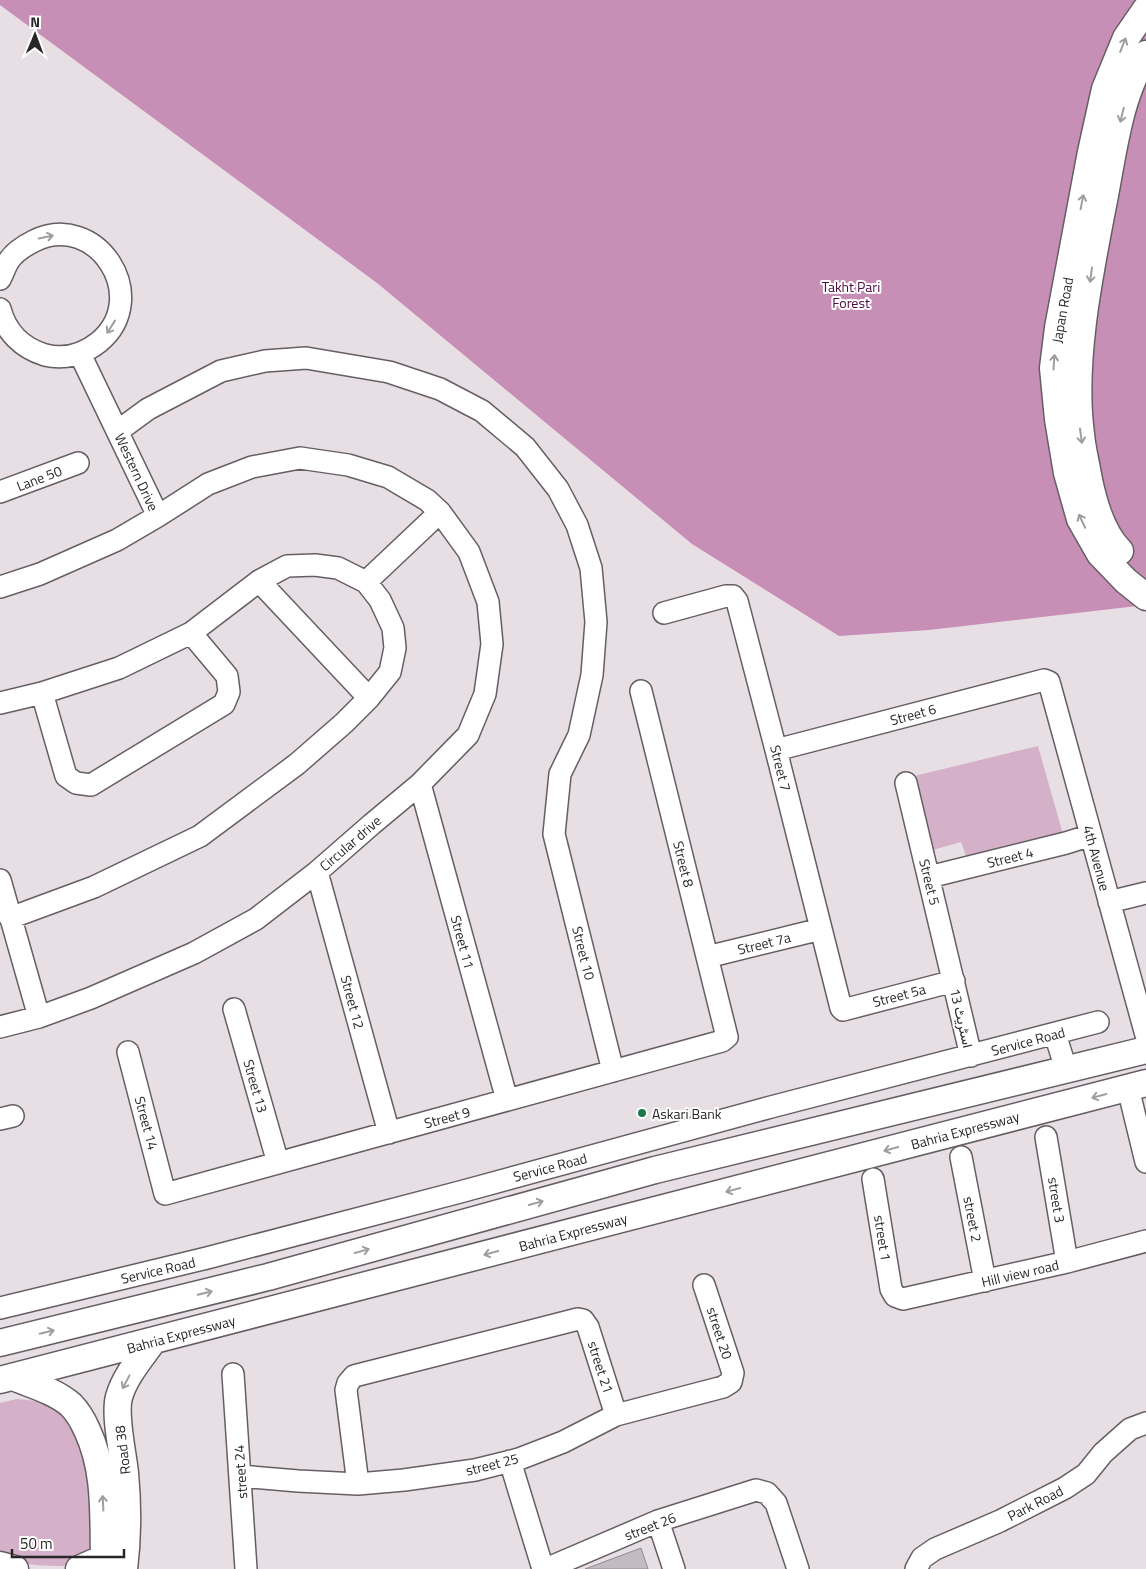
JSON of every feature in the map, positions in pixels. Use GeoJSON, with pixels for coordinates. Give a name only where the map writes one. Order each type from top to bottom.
{"type":"FeatureCollection","features":[{"type":"Feature","properties":{"kind":"main road","name":"Japan Road"},"geometry":{"type":"LineString","coordinates":[[1146,9],[1126,38],[1105,89],[1091,152],[1058,328],[1053,368],[1058,419],[1067,473],[1080,519],[1100,554],[1126,581],[1146,598]]}},
{"type":"Feature","properties":{"kind":"main road","name":"Japan Road"},"geometry":{"type":"LineString","coordinates":[[1146,54],[1130,85],[1116,141],[1092,268],[1081,342],[1079,394],[1080,434],[1092,497],[1111,542],[1146,576]]}},
{"type":"Feature","properties":{"kind":"main road"},"geometry":{"type":"LineString","coordinates":[[0,1343],[268,1277],[654,1170],[1146,1050]]}},
{"type":"Feature","properties":{"kind":"main road","name":"Bahria Expressway"},"geometry":{"type":"LineString","coordinates":[[6,1378],[1137,1086]]}},
{"type":"Feature","properties":{"kind":"main road"},"geometry":{"type":"LineString","coordinates":[[654,1170],[663,1208]]}},
{"type":"Feature","properties":{"kind":"main road","name":"Road 38"},"geometry":{"type":"LineString","coordinates":[[110,1565],[127,1546],[126,1476],[118,1409],[119,1397],[125,1382],[153,1341]]}},
{"type":"Feature","properties":{"kind":"main road","name":"Road 38"},"geometry":{"type":"LineString","coordinates":[[6,1378],[58,1396],[81,1417],[90,1436],[99,1464],[110,1565]]}},
{"type":"Feature","properties":{"kind":"main road"},"geometry":{"type":"LineString","coordinates":[[0,1565],[15,1569]]}},
{"type":"Feature","properties":{"kind":"main road"},"geometry":{"type":"LineString","coordinates":[[79,1569],[110,1565]]}},
{"type":"Feature","properties":{"kind":"street"},"geometry":{"type":"LineString","coordinates":[[0,309],[8,344],[53,357],[72,356],[91,348],[106,336],[116,319],[121,300],[119,280],[111,262],[98,248],[81,238],[62,234],[42,237],[7,252],[8,261],[1,277]]}},
{"type":"Feature","properties":{"kind":"street","name":"Western Drive"},"geometry":{"type":"LineString","coordinates":[[0,587],[40,574],[117,540],[158,516],[80,354]]}},
{"type":"Feature","properties":{"kind":"street","name":"Street 10"},"geometry":{"type":"LineString","coordinates":[[118,431],[148,408],[221,371],[265,361],[306,358],[389,372],[440,389],[482,411],[525,447],[558,489],[577,526],[591,568],[596,622],[592,675],[579,735],[560,774],[554,834],[613,1071]]}},
{"type":"Feature","properties":{"kind":"street","name":"Circular drive"},"geometry":{"type":"LineString","coordinates":[[0,1027],[39,1017],[91,998],[194,953],[256,919],[317,872],[420,784],[468,735],[486,694],[492,644],[488,602],[469,552],[440,512],[427,500],[388,477],[348,465],[300,458],[252,467],[208,484],[158,516]]}},
{"type":"Feature","properties":{"kind":"street","name":"Lane 50"},"geometry":{"type":"LineString","coordinates":[[0,492],[78,463]]}},
{"type":"Feature","properties":{"kind":"street"},"geometry":{"type":"LineString","coordinates":[[366,582],[440,512]]}},
{"type":"Feature","properties":{"kind":"street"},"geometry":{"type":"LineString","coordinates":[[0,703],[42,693],[119,668],[191,633],[259,581],[287,566],[338,568],[366,582],[380,600],[393,628],[395,648],[390,672],[369,698],[344,723],[297,764],[200,836],[94,888],[10,918]]}},
{"type":"Feature","properties":{"kind":"street"},"geometry":{"type":"LineString","coordinates":[[259,581],[369,698]]}},
{"type":"Feature","properties":{"kind":"street","name":"Street 7"},"geometry":{"type":"LineString","coordinates":[[664,613],[726,596],[733,596],[737,601],[839,1005],[844,1010]]}},
{"type":"Feature","properties":{"kind":"street"},"geometry":{"type":"LineString","coordinates":[[42,693],[66,776],[76,783],[91,785],[224,704],[229,692],[227,676],[191,633]]}},
{"type":"Feature","properties":{"kind":"street","name":"Street 6"},"geometry":{"type":"LineString","coordinates":[[776,750],[1044,680],[1049,682]]}},
{"type":"Feature","properties":{"kind":"street","name":"4th Avenue"},"geometry":{"type":"LineString","coordinates":[[1049,682],[1146,1035]]}},
{"type":"Feature","properties":{"kind":"street","name":"Street 8"},"geometry":{"type":"LineString","coordinates":[[641,691],[727,1037]]}},
{"type":"Feature","properties":{"kind":"street","name":"Street 5"},"geometry":{"type":"LineString","coordinates":[[906,783],[954,981]]}},
{"type":"Feature","properties":{"kind":"street","name":"Street 11"},"geometry":{"type":"LineString","coordinates":[[420,784],[506,1100]]}},
{"type":"Feature","properties":{"kind":"street","name":"Street 4"},"geometry":{"type":"LineString","coordinates":[[929,877],[1091,835]]}},
{"type":"Feature","properties":{"kind":"street","name":"Street 12"},"geometry":{"type":"LineString","coordinates":[[317,872],[389,1133]]}},
{"type":"Feature","properties":{"kind":"street"},"geometry":{"type":"LineString","coordinates":[[0,880],[39,1017]]}},
{"type":"Feature","properties":{"kind":"street"},"geometry":{"type":"LineString","coordinates":[[1109,902],[1146,893]]}},
{"type":"Feature","properties":{"kind":"street","name":"Street 7a"},"geometry":{"type":"LineString","coordinates":[[707,957],[821,929]]}},
{"type":"Feature","properties":{"kind":"street","name":"Street 5a"},"geometry":{"type":"LineString","coordinates":[[844,1010],[954,981]]}},
{"type":"Feature","properties":{"kind":"street","name":"اسٹریٹ 13"},"geometry":{"type":"LineString","coordinates":[[954,981],[971,1056]]}},
{"type":"Feature","properties":{"kind":"street","name":"Street 13"},"geometry":{"type":"LineString","coordinates":[[234,1009],[278,1163]]}},
{"type":"Feature","properties":{"kind":"street","name":"Service Road"},"geometry":{"type":"LineString","coordinates":[[0,1308],[207,1258],[460,1192],[771,1107],[1098,1022]]}},
{"type":"Feature","properties":{"kind":"street"},"geometry":{"type":"LineString","coordinates":[[1055,1034],[1066,1069]]}},
{"type":"Feature","properties":{"kind":"street","name":"Street 9"},"geometry":{"type":"LineString","coordinates":[[165,1194],[722,1042],[727,1037]]}},
{"type":"Feature","properties":{"kind":"street","name":"Street 14"},"geometry":{"type":"LineString","coordinates":[[128,1052],[165,1194]]}},
{"type":"Feature","properties":{"kind":"street"},"geometry":{"type":"LineString","coordinates":[[1137,1086],[1146,1162]]}},
{"type":"Feature","properties":{"kind":"street","name":"street 3"},"geometry":{"type":"LineString","coordinates":[[1046,1137],[1067,1262]]}},
{"type":"Feature","properties":{"kind":"street","name":"street 2"},"geometry":{"type":"LineString","coordinates":[[961,1157],[985,1281]]}},
{"type":"Feature","properties":{"kind":"street","name":"street 1"},"geometry":{"type":"LineString","coordinates":[[873,1179],[891,1289],[894,1296]]}},
{"type":"Feature","properties":{"kind":"street"},"geometry":{"type":"LineString","coordinates":[[460,1192],[468,1222]]}},
{"type":"Feature","properties":{"kind":"street","name":"Hill view road"},"geometry":{"type":"LineString","coordinates":[[894,1296],[903,1299],[1146,1242]]}},
{"type":"Feature","properties":{"kind":"street","name":"street 20"},"geometry":{"type":"LineString","coordinates":[[704,1285],[733,1373],[731,1382]]}},
{"type":"Feature","properties":{"kind":"street","name":"street 21"},"geometry":{"type":"LineString","coordinates":[[358,1484],[346,1390],[350,1379],[354,1376],[573,1319],[583,1320],[588,1327],[616,1415]]}},
{"type":"Feature","properties":{"kind":"street","name":"street 24"},"geometry":{"type":"LineString","coordinates":[[233,1374],[246,1569]]}},
{"type":"Feature","properties":{"kind":"street","name":"street 25"},"geometry":{"type":"LineString","coordinates":[[240,1476],[358,1484],[475,1470],[510,1461],[563,1442],[616,1415],[723,1387],[731,1382]]}},
{"type":"Feature","properties":{"kind":"street","name":"Park Road"},"geometry":{"type":"LineString","coordinates":[[916,1569],[922,1558],[935,1549],[1000,1521],[1065,1488],[1086,1474],[1103,1453],[1130,1429],[1146,1423]]}},
{"type":"Feature","properties":{"kind":"street"},"geometry":{"type":"LineString","coordinates":[[510,1461],[545,1569]]}},
{"type":"Feature","properties":{"kind":"street","name":"street 26"},"geometry":{"type":"LineString","coordinates":[[545,1569],[658,1521],[756,1490],[767,1493],[776,1503],[798,1569]]}},
{"type":"Feature","properties":{"kind":"street"},"geometry":{"type":"LineString","coordinates":[[658,1521],[674,1569]]}},
{"type":"Feature","properties":{"kind":"shaded area"},"geometry":{"type":"Polygon","coordinates":[[[1038,746],[1064,838],[968,861],[961,842],[929,851],[906,778],[1038,746]]]}},
{"type":"Feature","properties":{"kind":"shaded area"},"geometry":{"type":"Polygon","coordinates":[[[17,1399],[47,1404],[65,1416],[75,1431],[82,1449],[90,1491],[94,1548],[76,1564],[59,1566],[38,1565],[0,1558],[0,1403],[17,1399]]]}},
{"type":"Feature","properties":{"kind":"green space","name":"Takht Pari Forest"},"geometry":{"type":"Polygon","coordinates":[[[0,0],[1146,0],[1146,605],[929,630],[839,636],[692,544],[377,283],[0,5],[0,0]]]}},
{"type":"Feature","properties":{"kind":"building"},"geometry":{"type":"Polygon","coordinates":[[[641,1548],[648,1569],[585,1569],[641,1548]]]}},
{"type":"Feature","properties":{"kind":"place","name":"Askari Bank"},"geometry":{"type":"Point","coordinates":[642,1113]}}]}
